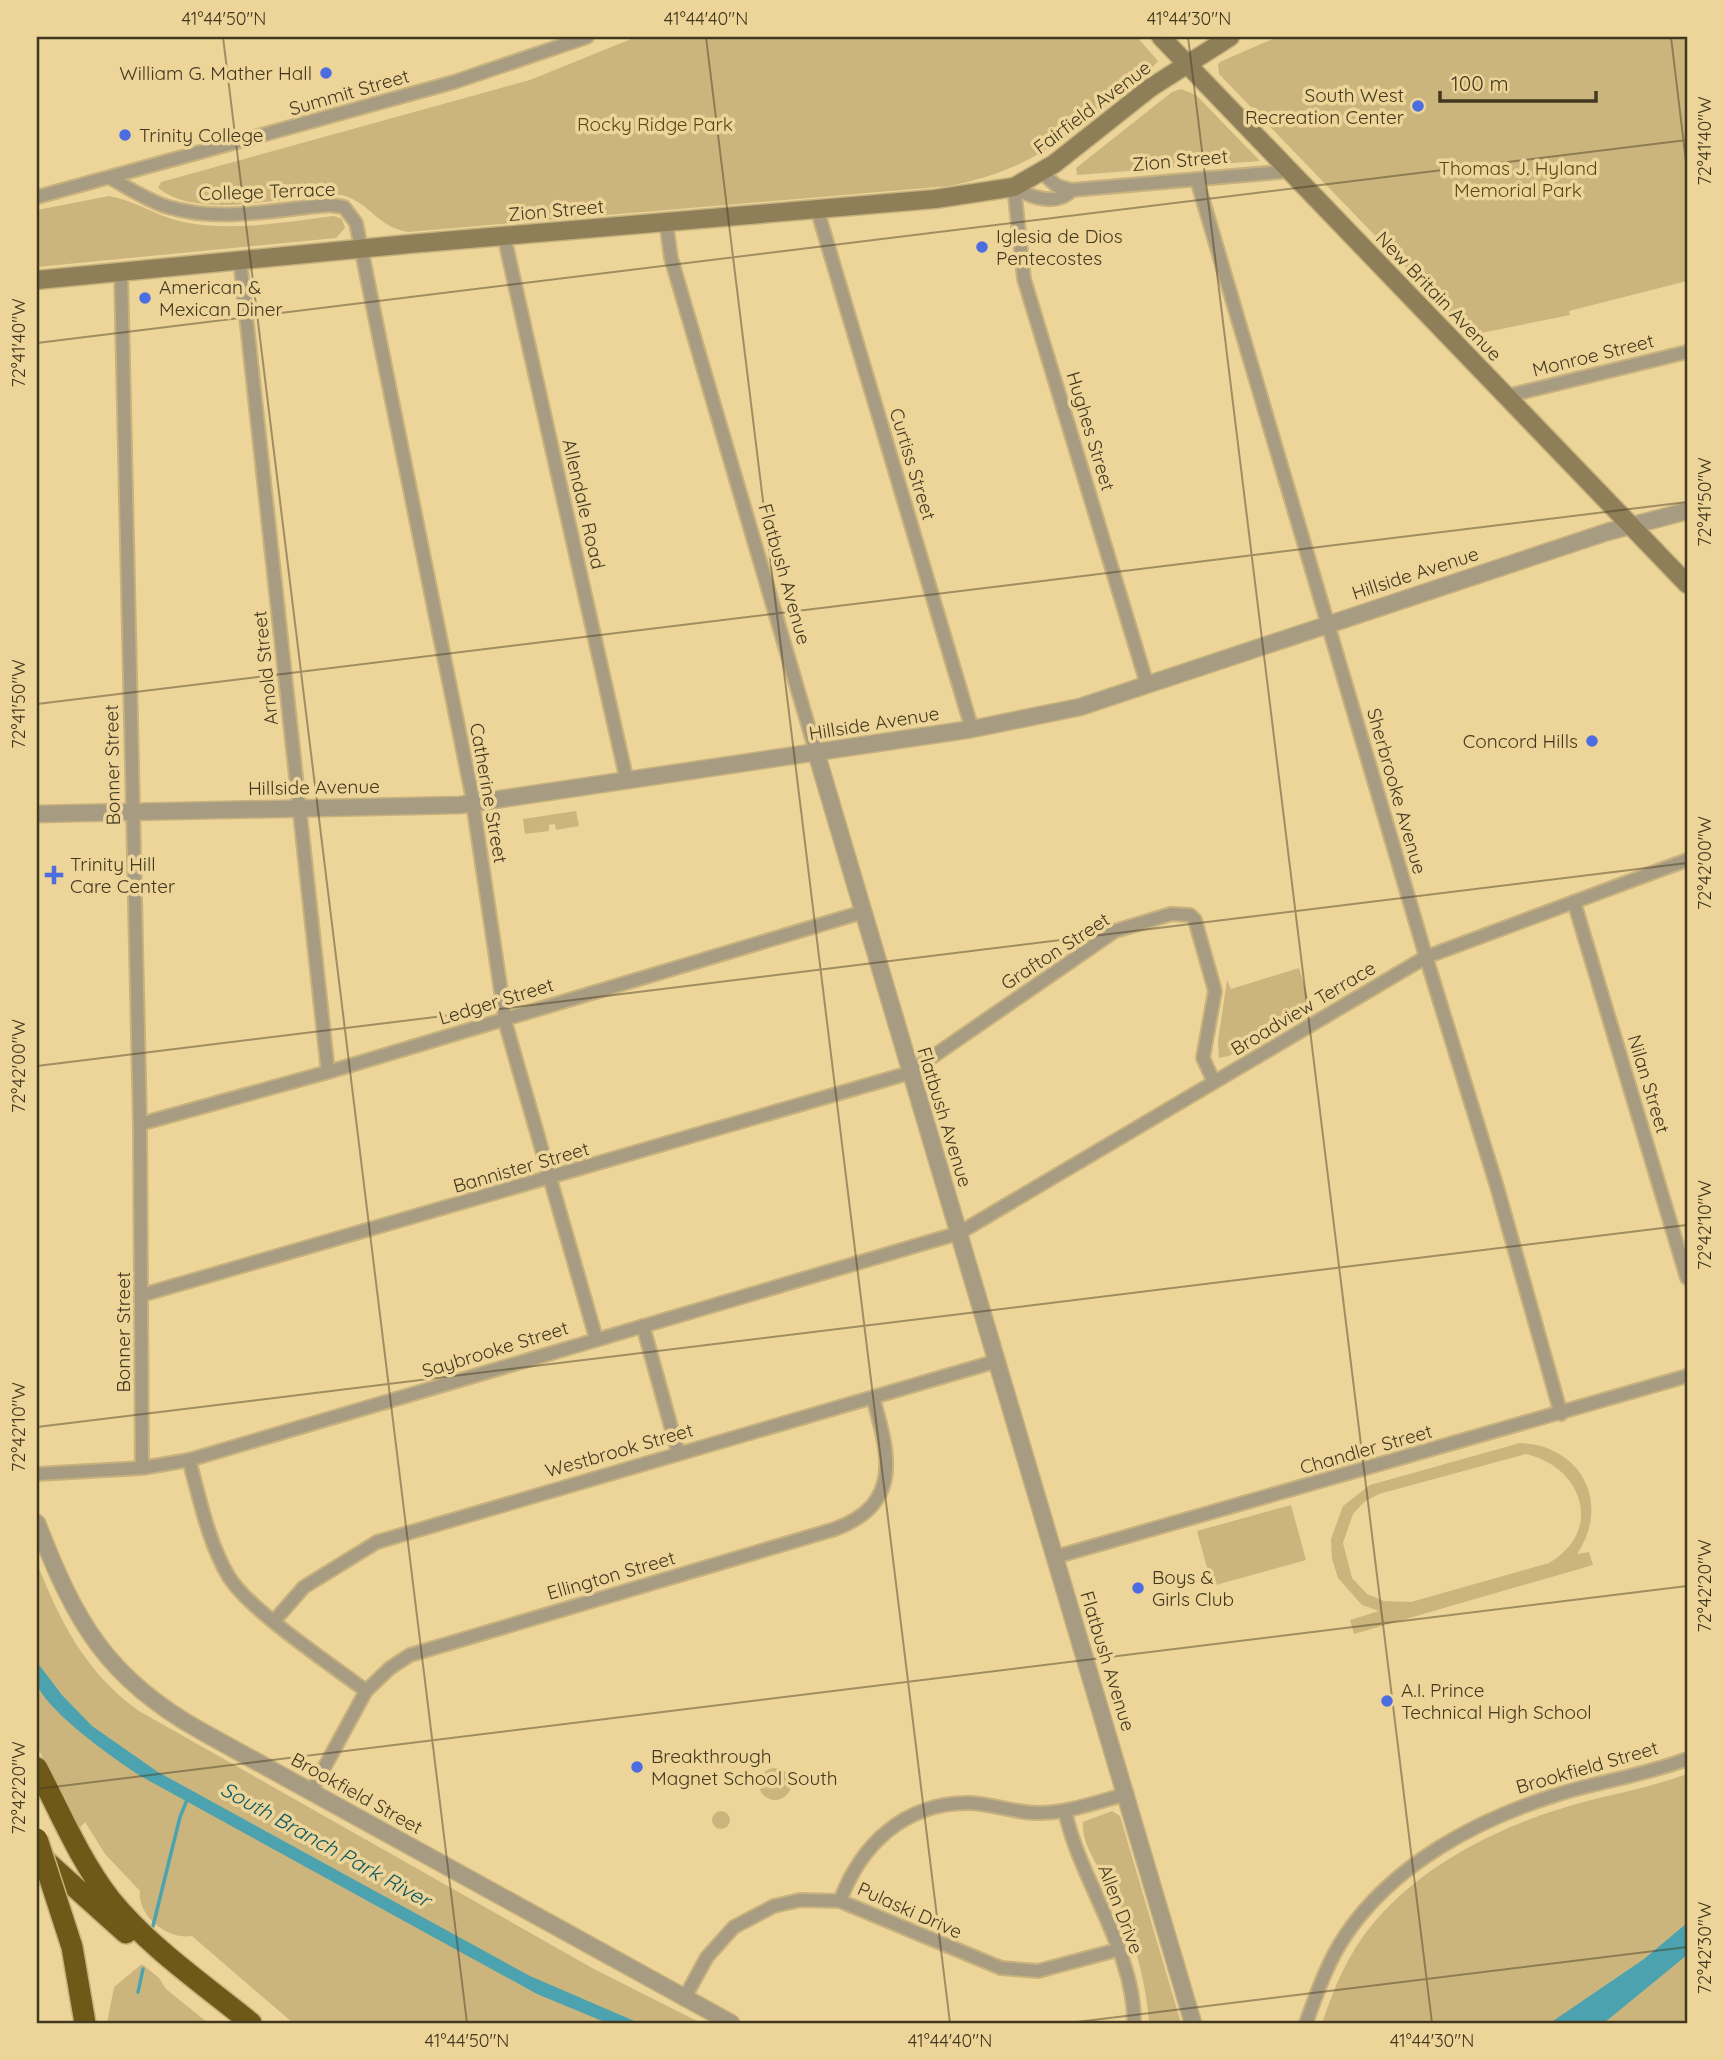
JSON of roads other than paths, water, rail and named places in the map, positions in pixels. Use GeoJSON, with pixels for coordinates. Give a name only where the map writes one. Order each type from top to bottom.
{"type":"FeatureCollection","features":[{"type":"Feature","properties":{"kind":"highway"},"geometry":{"type":"LineString","coordinates":[[37,1768],[79,1851],[114,1903],[151,1940],[251,2023]]}},
{"type":"Feature","properties":{"kind":"highway"},"geometry":{"type":"LineString","coordinates":[[37,1839],[72,1947],[85,2023]]}},
{"type":"Feature","properties":{"kind":"highway"},"geometry":{"type":"LineString","coordinates":[[37,1852],[99,1910],[234,2023]]}},
{"type":"Feature","properties":{"kind":"main road","name":"New Britain Avenue"},"geometry":{"type":"LineString","coordinates":[[1161,37],[1687,584]]}},
{"type":"Feature","properties":{"kind":"main road","name":"Fairfield Avenue"},"geometry":{"type":"LineString","coordinates":[[1014,187],[1041,172],[1185,63],[1230,37]]}},
{"type":"Feature","properties":{"kind":"main road","name":"Zion Street"},"geometry":{"type":"LineString","coordinates":[[37,280],[935,199],[1014,187]]}},
{"type":"Feature","properties":{"kind":"street","name":"Summit Street"},"geometry":{"type":"LineString","coordinates":[[37,197],[454,82],[587,37]]}},
{"type":"Feature","properties":{"kind":"street","name":"Zion Street"},"geometry":{"type":"LineString","coordinates":[[1014,187],[1037,199],[1064,196],[1072,190],[1291,171]]}},
{"type":"Feature","properties":{"kind":"street"},"geometry":{"type":"LineString","coordinates":[[1041,172],[1057,186],[1072,190]]}},
{"type":"Feature","properties":{"kind":"street","name":"College Terrace"},"geometry":{"type":"LineString","coordinates":[[110,178],[165,206],[196,214],[228,216],[330,205],[344,207],[353,216],[362,249]]}},
{"type":"Feature","properties":{"kind":"street","name":"Sherbrooke Avenue"},"geometry":{"type":"LineString","coordinates":[[1197,180],[1426,957],[1497,1187],[1561,1414]]}},
{"type":"Feature","properties":{"kind":"street","name":"Hughes Street"},"geometry":{"type":"LineString","coordinates":[[1014,187],[1024,279],[1147,684]]}},
{"type":"Feature","properties":{"kind":"street","name":"Curtiss Street"},"geometry":{"type":"LineString","coordinates":[[817,209],[972,729]]}},
{"type":"Feature","properties":{"kind":"street","name":"Flatbush Avenue"},"geometry":{"type":"LineString","coordinates":[[666,222],[671,258],[909,1073],[1193,2023]]}},
{"type":"Feature","properties":{"kind":"street","name":"Allendale Road"},"geometry":{"type":"LineString","coordinates":[[504,236],[627,781]]}},
{"type":"Feature","properties":{"kind":"street","name":"Catherine Street"},"geometry":{"type":"LineString","coordinates":[[362,249],[473,804],[505,1019],[596,1339]]}},
{"type":"Feature","properties":{"kind":"street","name":"Arnold Street"},"geometry":{"type":"LineString","coordinates":[[240,260],[328,1072]]}},
{"type":"Feature","properties":{"kind":"street","name":"Bonner Street"},"geometry":{"type":"LineString","coordinates":[[121,272],[140,1124],[142,1468]]}},
{"type":"Feature","properties":{"kind":"street","name":"Monroe Street"},"geometry":{"type":"LineString","coordinates":[[1507,396],[1687,352]]}},
{"type":"Feature","properties":{"kind":"street","name":"Hillside Avenue"},"geometry":{"type":"LineString","coordinates":[[37,814],[473,804],[972,729],[1080,707],[1629,526],[1687,511]]}},
{"type":"Feature","properties":{"kind":"street","name":"Broadview Terrace"},"geometry":{"type":"LineString","coordinates":[[959,1233],[1426,957],[1687,860]]}},
{"type":"Feature","properties":{"kind":"street","name":"Nilan Street"},"geometry":{"type":"LineString","coordinates":[[1574,902],[1687,1278]]}},
{"type":"Feature","properties":{"kind":"street","name":"Ledger Street"},"geometry":{"type":"LineString","coordinates":[[140,1124],[328,1072],[863,912]]}},
{"type":"Feature","properties":{"kind":"street","name":"Grafton Street"},"geometry":{"type":"LineString","coordinates":[[909,1073],[1115,931],[1180,913],[1190,915],[1198,926],[1214,985],[1203,1058],[1214,1082]]}},
{"type":"Feature","properties":{"kind":"street","name":"Bannister Street"},"geometry":{"type":"LineString","coordinates":[[142,1295],[909,1073]]}},
{"type":"Feature","properties":{"kind":"street","name":"Saybrooke Street"},"geometry":{"type":"LineString","coordinates":[[37,1474],[142,1468],[189,1460],[959,1233]]}},
{"type":"Feature","properties":{"kind":"street"},"geometry":{"type":"LineString","coordinates":[[643,1326],[678,1452]]}},
{"type":"Feature","properties":{"kind":"street","name":"Westbrook Street"},"geometry":{"type":"LineString","coordinates":[[275,1620],[304,1587],[377,1542],[997,1361]]}},
{"type":"Feature","properties":{"kind":"street","name":"Chandler Street"},"geometry":{"type":"LineString","coordinates":[[1055,1557],[1687,1376]]}},
{"type":"Feature","properties":{"kind":"street","name":"Ellington Street"},"geometry":{"type":"LineString","coordinates":[[311,1792],[366,1691],[390,1668],[410,1655],[835,1529],[860,1518],[874,1507],[886,1483],[884,1437],[873,1398]]}},
{"type":"Feature","properties":{"kind":"street"},"geometry":{"type":"LineString","coordinates":[[189,1460],[222,1564],[239,1588],[275,1620],[366,1691]]}},
{"type":"Feature","properties":{"kind":"street","name":"Brookfield Street"},"geometry":{"type":"LineString","coordinates":[[37,1523],[72,1608],[96,1644],[122,1674],[176,1716],[731,2023]]}},
{"type":"Feature","properties":{"kind":"street","name":"Brookfield Street"},"geometry":{"type":"LineString","coordinates":[[1306,2023],[1325,1972],[1346,1935],[1386,1887],[1423,1859],[1473,1829],[1533,1802],[1687,1759]]}},
{"type":"Feature","properties":{"kind":"street"},"geometry":{"type":"LineString","coordinates":[[840,1901],[863,1855],[883,1832],[929,1807],[970,1803],[1018,1812],[1065,1811],[1126,1794]]}},
{"type":"Feature","properties":{"kind":"street","name":"Allen Drive"},"geometry":{"type":"LineString","coordinates":[[1065,1811],[1078,1856],[1107,1916],[1129,1989],[1134,2023]]}},
{"type":"Feature","properties":{"kind":"street","name":"Pulaski Drive"},"geometry":{"type":"LineString","coordinates":[[684,1999],[707,1956],[734,1927],[774,1906],[800,1900],[840,1901],[1001,1968],[1038,1971],[1117,1950]]}},
{"type":"Feature","properties":{"kind":"water"},"geometry":{"type":"Polygon","coordinates":[[[37,1662],[62,1695],[92,1726],[158,1772],[530,1976],[639,2023],[607,2023],[537,1994],[144,1778],[101,1749],[54,1708],[37,1684],[37,1662]]]}},
{"type":"Feature","properties":{"kind":"water"},"geometry":{"type":"Polygon","coordinates":[[[1687,1923],[1687,1955],[1604,2023],[1550,2023],[1644,1959],[1687,1923]]]}},
{"type":"Feature","properties":{"kind":"waterway"},"geometry":{"type":"LineString","coordinates":[[153,1926],[180,1817],[187,1800]]}},
{"type":"Feature","properties":{"kind":"waterway"},"geometry":{"type":"LineString","coordinates":[[138,1992],[143,1969]]}},
{"type":"Feature","properties":{"kind":"place","name":"William G. Mather Hall"},"geometry":{"type":"Point","coordinates":[326,73]}},
{"type":"Feature","properties":{"kind":"place","name":"South West Recreation Center"},"geometry":{"type":"Point","coordinates":[1418,106]}},
{"type":"Feature","properties":{"kind":"place","name":"Trinity College"},"geometry":{"type":"Point","coordinates":[125,135]}},
{"type":"Feature","properties":{"kind":"place","name":"Iglesia de Dios Pentecostes"},"geometry":{"type":"Point","coordinates":[982,247]}},
{"type":"Feature","properties":{"kind":"place","name":"American & Mexican Diner"},"geometry":{"type":"Point","coordinates":[145,298]}},
{"type":"Feature","properties":{"kind":"place","name":"Concord Hills"},"geometry":{"type":"Point","coordinates":[1592,741]}},
{"type":"Feature","properties":{"kind":"place","name":"Trinity Hill Care Center"},"geometry":{"type":"Point","coordinates":[54,875]}},
{"type":"Feature","properties":{"kind":"place","name":"Boys & Girls Club"},"geometry":{"type":"Point","coordinates":[1138,1588]}},
{"type":"Feature","properties":{"kind":"place","name":"A.I. Prince Technical High School"},"geometry":{"type":"Point","coordinates":[1387,1701]}},
{"type":"Feature","properties":{"kind":"place","name":"Breakthrough Magnet School South"},"geometry":{"type":"Point","coordinates":[637,1767]}},
{"type":"Feature","properties":{"kind":"park label","name":"Rocky Ridge Park"},"geometry":{"type":"Point","coordinates":[655,124]}},
{"type":"Feature","properties":{"kind":"park label","name":"Thomas J. Hyland Memorial Park"},"geometry":{"type":"Point","coordinates":[1518,179]}},
{"type":"Feature","properties":{"kind":"water label","name":"South Branch Park River"},"geometry":{"type":"Point","coordinates":[326,1844]}}]}
